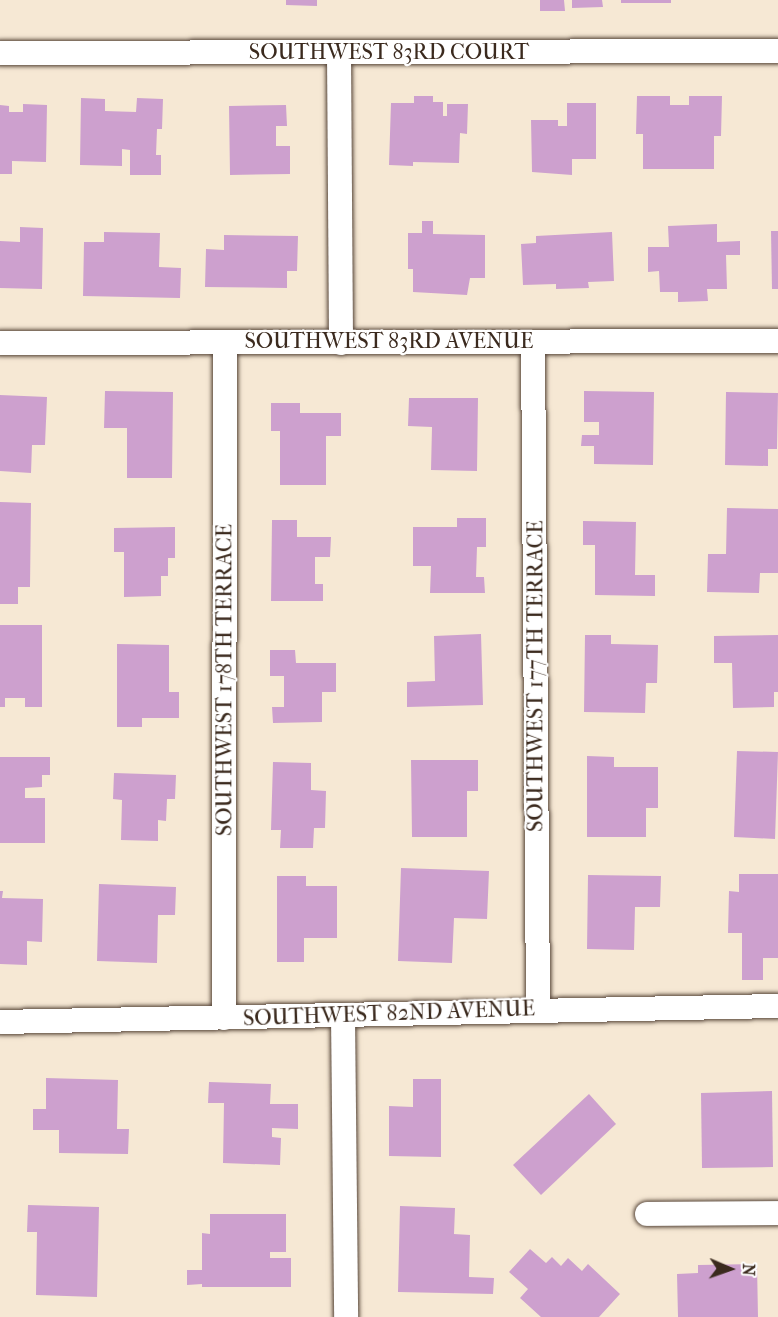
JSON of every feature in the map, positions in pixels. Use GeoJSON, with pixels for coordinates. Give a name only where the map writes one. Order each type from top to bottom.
{"type":"FeatureCollection","features":[{"type":"Feature","properties":{"kind":"street","name":"SOUTHWEST 83RD COURT"},"geometry":{"type":"LineString","coordinates":[[0,53],[778,51]]}},
{"type":"Feature","properties":{"kind":"street"},"geometry":{"type":"LineString","coordinates":[[339,53],[341,343]]}},
{"type":"Feature","properties":{"kind":"street","name":"SOUTHWEST 83RD AVENUE"},"geometry":{"type":"LineString","coordinates":[[0,343],[778,341]]}},
{"type":"Feature","properties":{"kind":"street","name":"SOUTHWEST 178TH TERRACE"},"geometry":{"type":"LineString","coordinates":[[224,1018],[225,342]]}},
{"type":"Feature","properties":{"kind":"street","name":"SOUTHWEST 177TH TERRACE"},"geometry":{"type":"LineString","coordinates":[[533,342],[538,1010]]}},
{"type":"Feature","properties":{"kind":"street","name":"SOUTHWEST 82ND AVENUE"},"geometry":{"type":"LineString","coordinates":[[0,1022],[778,1006]]}},
{"type":"Feature","properties":{"kind":"street"},"geometry":{"type":"LineString","coordinates":[[343,1015],[346,1317]]}},
{"type":"Feature","properties":{"kind":"street"},"geometry":{"type":"LineString","coordinates":[[647,1214],[778,1213]]}},
{"type":"Feature","properties":{"kind":"building"},"geometry":{"type":"Polygon","coordinates":[[[286,0],[317,0],[317,6],[286,5],[286,0]]]}},
{"type":"Feature","properties":{"kind":"building"},"geometry":{"type":"Polygon","coordinates":[[[540,0],[564,0],[565,11],[540,11],[540,0]]]}},
{"type":"Feature","properties":{"kind":"building"},"geometry":{"type":"Polygon","coordinates":[[[572,0],[602,0],[603,7],[572,8],[572,0]]]}},
{"type":"Feature","properties":{"kind":"building"},"geometry":{"type":"Polygon","coordinates":[[[621,0],[671,0],[671,3],[621,3],[621,0]]]}},
{"type":"Feature","properties":{"kind":"building"},"geometry":{"type":"Polygon","coordinates":[[[414,96],[433,96],[433,102],[443,102],[443,116],[447,116],[447,104],[468,104],[467,134],[460,133],[459,163],[413,162],[413,166],[389,165],[391,103],[414,103],[414,96]]]}},
{"type":"Feature","properties":{"kind":"building"},"geometry":{"type":"Polygon","coordinates":[[[637,96],[670,96],[670,105],[689,105],[689,96],[722,96],[721,136],[714,136],[714,169],[643,169],[643,134],[636,134],[637,96]]]}},
{"type":"Feature","properties":{"kind":"building"},"geometry":{"type":"Polygon","coordinates":[[[81,98],[105,99],[105,111],[136,112],[137,98],[163,99],[162,129],[157,129],[156,155],[161,155],[161,175],[130,175],[130,150],[122,149],[122,166],[80,165],[81,98]]]}},
{"type":"Feature","properties":{"kind":"building"},"geometry":{"type":"Polygon","coordinates":[[[567,103],[596,103],[596,159],[572,159],[572,175],[532,172],[531,120],[558,120],[558,126],[567,126],[567,103]]]}},
{"type":"Feature","properties":{"kind":"building"},"geometry":{"type":"Polygon","coordinates":[[[23,104],[47,105],[46,162],[12,161],[12,174],[0,174],[0,105],[9,106],[9,112],[23,112],[23,104]]]}},
{"type":"Feature","properties":{"kind":"building"},"geometry":{"type":"Polygon","coordinates":[[[286,105],[287,126],[276,126],[276,146],[290,146],[290,174],[230,175],[229,106],[286,105]]]}},
{"type":"Feature","properties":{"kind":"building"},"geometry":{"type":"Polygon","coordinates":[[[422,221],[433,221],[433,234],[485,235],[485,278],[470,278],[467,295],[413,292],[413,269],[408,269],[408,233],[422,233],[422,221]]]}},
{"type":"Feature","properties":{"kind":"building"},"geometry":{"type":"Polygon","coordinates":[[[717,224],[717,242],[740,241],[740,255],[726,255],[727,289],[707,289],[708,301],[678,302],[678,292],[660,292],[659,271],[648,272],[648,247],[669,247],[668,226],[717,224]]]}},
{"type":"Feature","properties":{"kind":"building"},"geometry":{"type":"Polygon","coordinates":[[[20,227],[43,228],[42,289],[0,288],[0,241],[20,242],[20,227]]]}},
{"type":"Feature","properties":{"kind":"building"},"geometry":{"type":"Polygon","coordinates":[[[771,231],[778,231],[778,289],[772,289],[771,231]]]}},
{"type":"Feature","properties":{"kind":"building"},"geometry":{"type":"Polygon","coordinates":[[[104,232],[160,233],[159,267],[181,268],[180,298],[83,296],[84,242],[104,242],[104,232]]]}},
{"type":"Feature","properties":{"kind":"building"},"geometry":{"type":"Polygon","coordinates":[[[612,232],[614,281],[588,282],[589,288],[556,289],[556,284],[523,285],[521,244],[536,243],[536,236],[612,232]]]}},
{"type":"Feature","properties":{"kind":"building"},"geometry":{"type":"Polygon","coordinates":[[[224,235],[298,236],[297,271],[287,271],[287,288],[205,287],[206,249],[224,250],[224,235]]]}},
{"type":"Feature","properties":{"kind":"building"},"geometry":{"type":"Polygon","coordinates":[[[105,391],[173,392],[172,478],[127,478],[127,428],[104,428],[105,391]]]}},
{"type":"Feature","properties":{"kind":"building"},"geometry":{"type":"Polygon","coordinates":[[[584,391],[654,392],[653,465],[594,464],[594,446],[581,446],[582,435],[599,435],[599,422],[584,422],[584,391]]]}},
{"type":"Feature","properties":{"kind":"building"},"geometry":{"type":"Polygon","coordinates":[[[726,392],[778,393],[777,449],[768,449],[768,466],[725,465],[726,392]]]}},
{"type":"Feature","properties":{"kind":"building"},"geometry":{"type":"Polygon","coordinates":[[[0,395],[47,397],[45,445],[32,445],[31,473],[0,471],[0,395]]]}},
{"type":"Feature","properties":{"kind":"building"},"geometry":{"type":"Polygon","coordinates":[[[409,398],[478,398],[477,471],[431,470],[432,427],[408,426],[409,398]]]}},
{"type":"Feature","properties":{"kind":"building"},"geometry":{"type":"Polygon","coordinates":[[[271,403],[300,403],[300,413],[341,413],[341,436],[326,436],[326,485],[280,485],[280,431],[271,431],[271,403]]]}},
{"type":"Feature","properties":{"kind":"building"},"geometry":{"type":"Polygon","coordinates":[[[0,502],[31,503],[30,587],[18,587],[18,604],[0,604],[0,502]]]}},
{"type":"Feature","properties":{"kind":"building"},"geometry":{"type":"Polygon","coordinates":[[[727,508],[778,509],[778,573],[760,573],[759,593],[707,592],[708,554],[726,554],[727,508]]]}},
{"type":"Feature","properties":{"kind":"building"},"geometry":{"type":"Polygon","coordinates":[[[457,518],[486,518],[486,547],[477,547],[476,577],[484,577],[485,593],[430,593],[431,566],[413,566],[413,527],[457,527],[457,518]]]}},
{"type":"Feature","properties":{"kind":"building"},"geometry":{"type":"Polygon","coordinates":[[[272,520],[297,520],[297,537],[331,537],[330,557],[315,557],[315,584],[323,584],[323,601],[271,601],[272,520]]]}},
{"type":"Feature","properties":{"kind":"building"},"geometry":{"type":"Polygon","coordinates":[[[583,521],[636,522],[635,575],[655,575],[655,596],[595,595],[595,545],[583,545],[583,521]]]}},
{"type":"Feature","properties":{"kind":"building"},"geometry":{"type":"Polygon","coordinates":[[[175,527],[175,558],[168,558],[168,576],[161,576],[161,596],[124,597],[124,552],[114,552],[114,528],[175,527]]]}},
{"type":"Feature","properties":{"kind":"building"},"geometry":{"type":"Polygon","coordinates":[[[0,625],[42,625],[42,707],[25,707],[25,698],[5,698],[5,707],[0,707],[0,625]]]}},
{"type":"Feature","properties":{"kind":"building"},"geometry":{"type":"Polygon","coordinates":[[[481,634],[483,705],[407,707],[407,682],[435,681],[434,636],[481,634]]]}},
{"type":"Feature","properties":{"kind":"building"},"geometry":{"type":"Polygon","coordinates":[[[585,635],[611,635],[611,644],[658,645],[657,683],[646,683],[645,713],[584,712],[585,635]]]}},
{"type":"Feature","properties":{"kind":"building"},"geometry":{"type":"Polygon","coordinates":[[[778,635],[778,692],[774,692],[774,707],[733,708],[732,663],[714,663],[714,636],[778,635]]]}},
{"type":"Feature","properties":{"kind":"building"},"geometry":{"type":"Polygon","coordinates":[[[117,644],[169,645],[169,692],[179,692],[179,718],[142,718],[142,727],[117,727],[117,644]]]}},
{"type":"Feature","properties":{"kind":"building"},"geometry":{"type":"Polygon","coordinates":[[[270,650],[295,650],[296,663],[336,663],[336,692],[322,692],[322,722],[273,723],[272,707],[284,707],[284,676],[270,676],[270,650]]]}},
{"type":"Feature","properties":{"kind":"building"},"geometry":{"type":"Polygon","coordinates":[[[737,751],[778,752],[775,839],[734,837],[737,751]]]}},
{"type":"Feature","properties":{"kind":"building"},"geometry":{"type":"Polygon","coordinates":[[[587,756],[614,757],[614,767],[658,767],[658,808],[646,808],[646,837],[587,837],[587,756]]]}},
{"type":"Feature","properties":{"kind":"building"},"geometry":{"type":"Polygon","coordinates":[[[0,757],[50,757],[50,775],[42,775],[42,787],[25,788],[25,798],[45,798],[45,843],[0,843],[0,757]]]}},
{"type":"Feature","properties":{"kind":"building"},"geometry":{"type":"Polygon","coordinates":[[[411,760],[478,760],[478,791],[467,791],[467,837],[412,837],[411,760]]]}},
{"type":"Feature","properties":{"kind":"building"},"geometry":{"type":"Polygon","coordinates":[[[273,762],[311,763],[311,790],[326,791],[325,828],[314,828],[313,848],[280,848],[281,830],[271,830],[273,762]]]}},
{"type":"Feature","properties":{"kind":"building"},"geometry":{"type":"Polygon","coordinates":[[[114,773],[176,775],[175,799],[167,799],[166,821],[158,820],[158,841],[121,840],[122,800],[113,799],[114,773]]]}},
{"type":"Feature","properties":{"kind":"building"},"geometry":{"type":"Polygon","coordinates":[[[401,868],[489,871],[487,919],[454,918],[452,963],[398,961],[401,868]]]}},
{"type":"Feature","properties":{"kind":"building"},"geometry":{"type":"Polygon","coordinates":[[[739,874],[778,874],[778,958],[763,958],[763,980],[742,980],[742,933],[728,933],[729,891],[739,892],[739,874]]]}},
{"type":"Feature","properties":{"kind":"building"},"geometry":{"type":"Polygon","coordinates":[[[588,875],[661,876],[660,907],[635,907],[634,950],[587,949],[588,875]]]}},
{"type":"Feature","properties":{"kind":"building"},"geometry":{"type":"Polygon","coordinates":[[[277,876],[306,876],[306,886],[337,886],[337,938],[304,938],[304,962],[277,962],[277,876]]]}},
{"type":"Feature","properties":{"kind":"building"},"geometry":{"type":"Polygon","coordinates":[[[99,884],[176,887],[175,915],[158,915],[157,963],[97,961],[99,884]]]}},
{"type":"Feature","properties":{"kind":"building"},"geometry":{"type":"Polygon","coordinates":[[[0,891],[3,891],[2,898],[43,899],[42,942],[27,941],[27,965],[0,964],[0,891]]]}},
{"type":"Feature","properties":{"kind":"building"},"geometry":{"type":"Polygon","coordinates":[[[46,1078],[118,1080],[117,1129],[129,1129],[128,1154],[59,1153],[59,1130],[33,1130],[33,1109],[46,1109],[46,1078]]]}},
{"type":"Feature","properties":{"kind":"building"},"geometry":{"type":"Polygon","coordinates":[[[413,1079],[441,1079],[441,1157],[389,1156],[389,1106],[413,1107],[413,1079]]]}},
{"type":"Feature","properties":{"kind":"building"},"geometry":{"type":"Polygon","coordinates":[[[209,1082],[271,1084],[270,1104],[298,1104],[298,1129],[272,1128],[272,1137],[281,1138],[280,1165],[223,1163],[224,1103],[208,1103],[209,1082]]]}},
{"type":"Feature","properties":{"kind":"building"},"geometry":{"type":"Polygon","coordinates":[[[772,1091],[773,1167],[702,1168],[701,1093],[772,1091]]]}},
{"type":"Feature","properties":{"kind":"building"},"geometry":{"type":"Polygon","coordinates":[[[589,1094],[616,1124],[541,1195],[513,1165],[589,1094]]]}},
{"type":"Feature","properties":{"kind":"building"},"geometry":{"type":"Polygon","coordinates":[[[28,1205],[99,1207],[97,1297],[36,1295],[37,1232],[27,1232],[28,1205]]]}},
{"type":"Feature","properties":{"kind":"building"},"geometry":{"type":"Polygon","coordinates":[[[400,1206],[455,1208],[454,1234],[470,1235],[469,1277],[494,1278],[493,1294],[398,1292],[400,1206]]]}},
{"type":"Feature","properties":{"kind":"building"},"geometry":{"type":"Polygon","coordinates":[[[210,1214],[286,1214],[286,1252],[270,1252],[270,1258],[291,1258],[291,1287],[187,1285],[187,1270],[202,1270],[202,1233],[210,1234],[210,1214]]]}},
{"type":"Feature","properties":{"kind":"building"},"geometry":{"type":"Polygon","coordinates":[[[530,1249],[546,1263],[552,1257],[561,1266],[568,1258],[582,1271],[588,1264],[620,1294],[599,1317],[541,1317],[520,1298],[528,1289],[509,1272],[530,1249]]]}},
{"type":"Feature","properties":{"kind":"building"},"geometry":{"type":"Polygon","coordinates":[[[757,1264],[758,1317],[678,1317],[677,1274],[698,1273],[698,1265],[757,1264]]]}}]}
